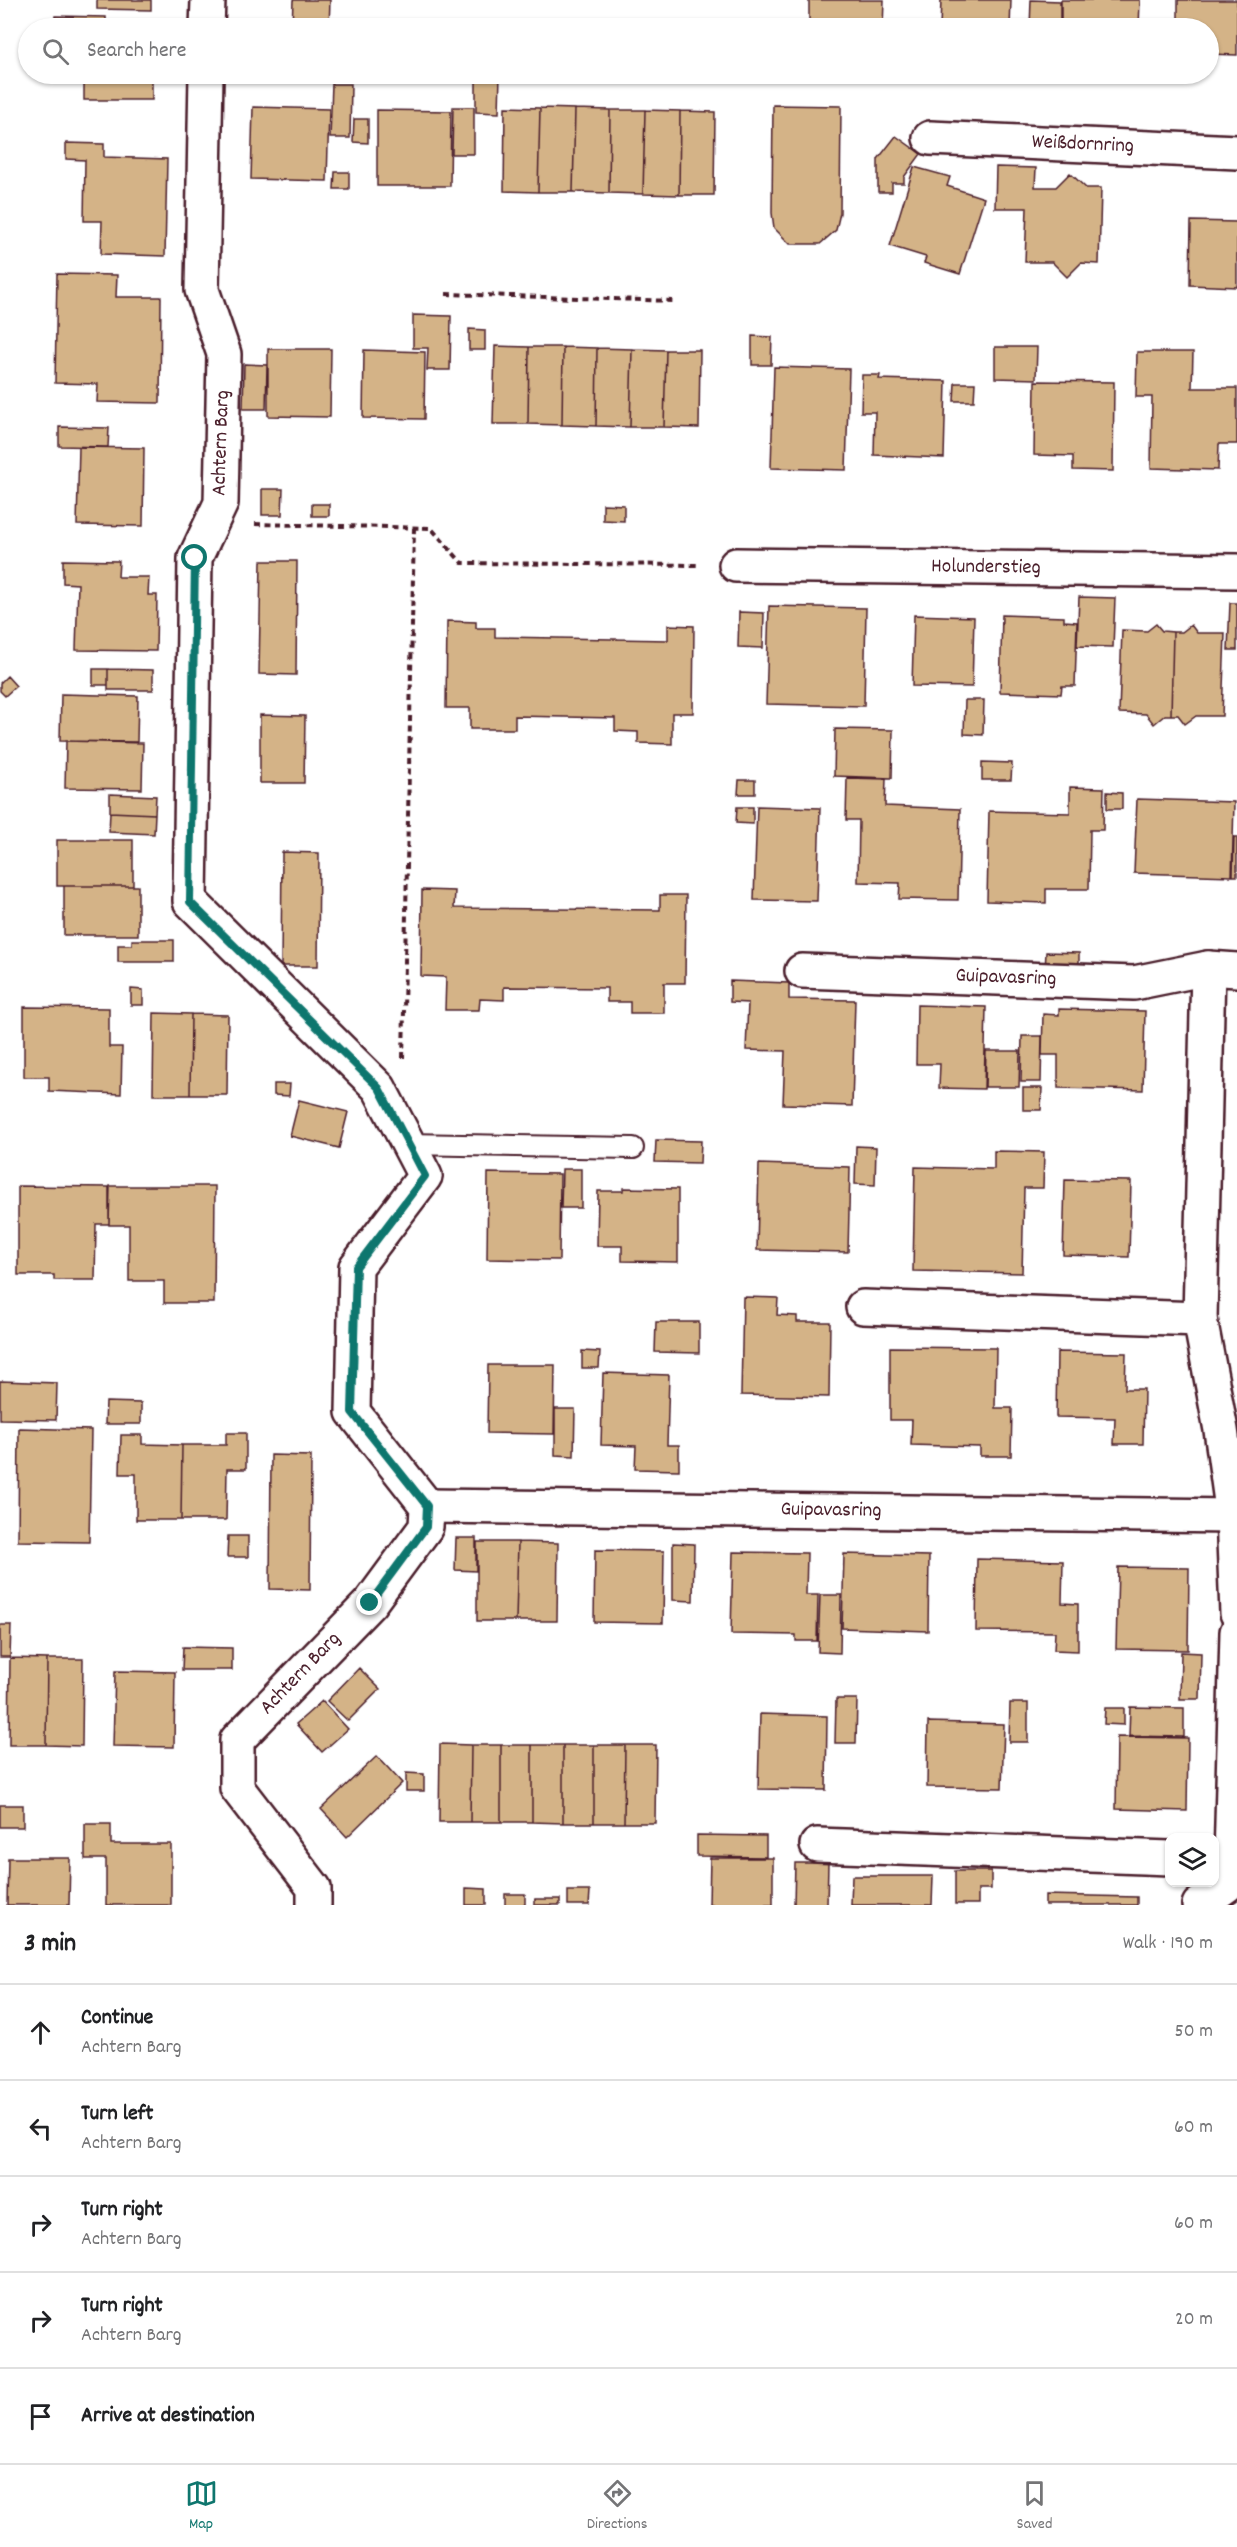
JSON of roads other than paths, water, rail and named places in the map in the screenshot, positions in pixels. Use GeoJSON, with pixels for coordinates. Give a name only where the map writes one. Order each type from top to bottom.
{"type":"FeatureCollection","features":[{"type":"Feature","properties":{"kind":"street"},"geometry":{"type":"LineString","coordinates":[[207,0],[207,18]]}},
{"type":"Feature","properties":{"kind":"street","name":"Achtern Barg"},"geometry":{"type":"LineString","coordinates":[[206,84],[202,290],[224,354],[221,503],[195,558],[190,902],[379,1088],[425,1176],[356,1267],[352,1412],[427,1506],[426,1527],[370,1603],[237,1740],[237,1788],[314,1888],[314,1905]]}},
{"type":"Feature","properties":{"kind":"street","name":"Weißdornring"},"geometry":{"type":"LineString","coordinates":[[930,138],[1237,152]]}},
{"type":"Feature","properties":{"kind":"street","name":"Holunderstieg"},"geometry":{"type":"LineString","coordinates":[[736,565],[1237,571]]}},
{"type":"Feature","properties":{"kind":"street","name":"Guipavasring"},"geometry":{"type":"LineString","coordinates":[[802,971],[1134,983],[1222,969],[1200,1319],[1221,1430],[1233,1516],[1237,1613]]}},
{"type":"Feature","properties":{"kind":"street"},"geometry":{"type":"LineString","coordinates":[[863,1307],[1200,1319]]}},
{"type":"Feature","properties":{"kind":"street","name":"Guipavasring"},"geometry":{"type":"LineString","coordinates":[[427,1506],[1233,1516]]}},
{"type":"Feature","properties":{"kind":"street"},"geometry":{"type":"LineString","coordinates":[[1198,1905],[1227,1885],[1223,1860],[1237,1632]]}},
{"type":"Feature","properties":{"kind":"street"},"geometry":{"type":"LineString","coordinates":[[817,1845],[1165,1858]]}},
{"type":"Feature","properties":{"kind":"lane"},"geometry":{"type":"LineString","coordinates":[[407,1144],[633,1148]]}}]}
